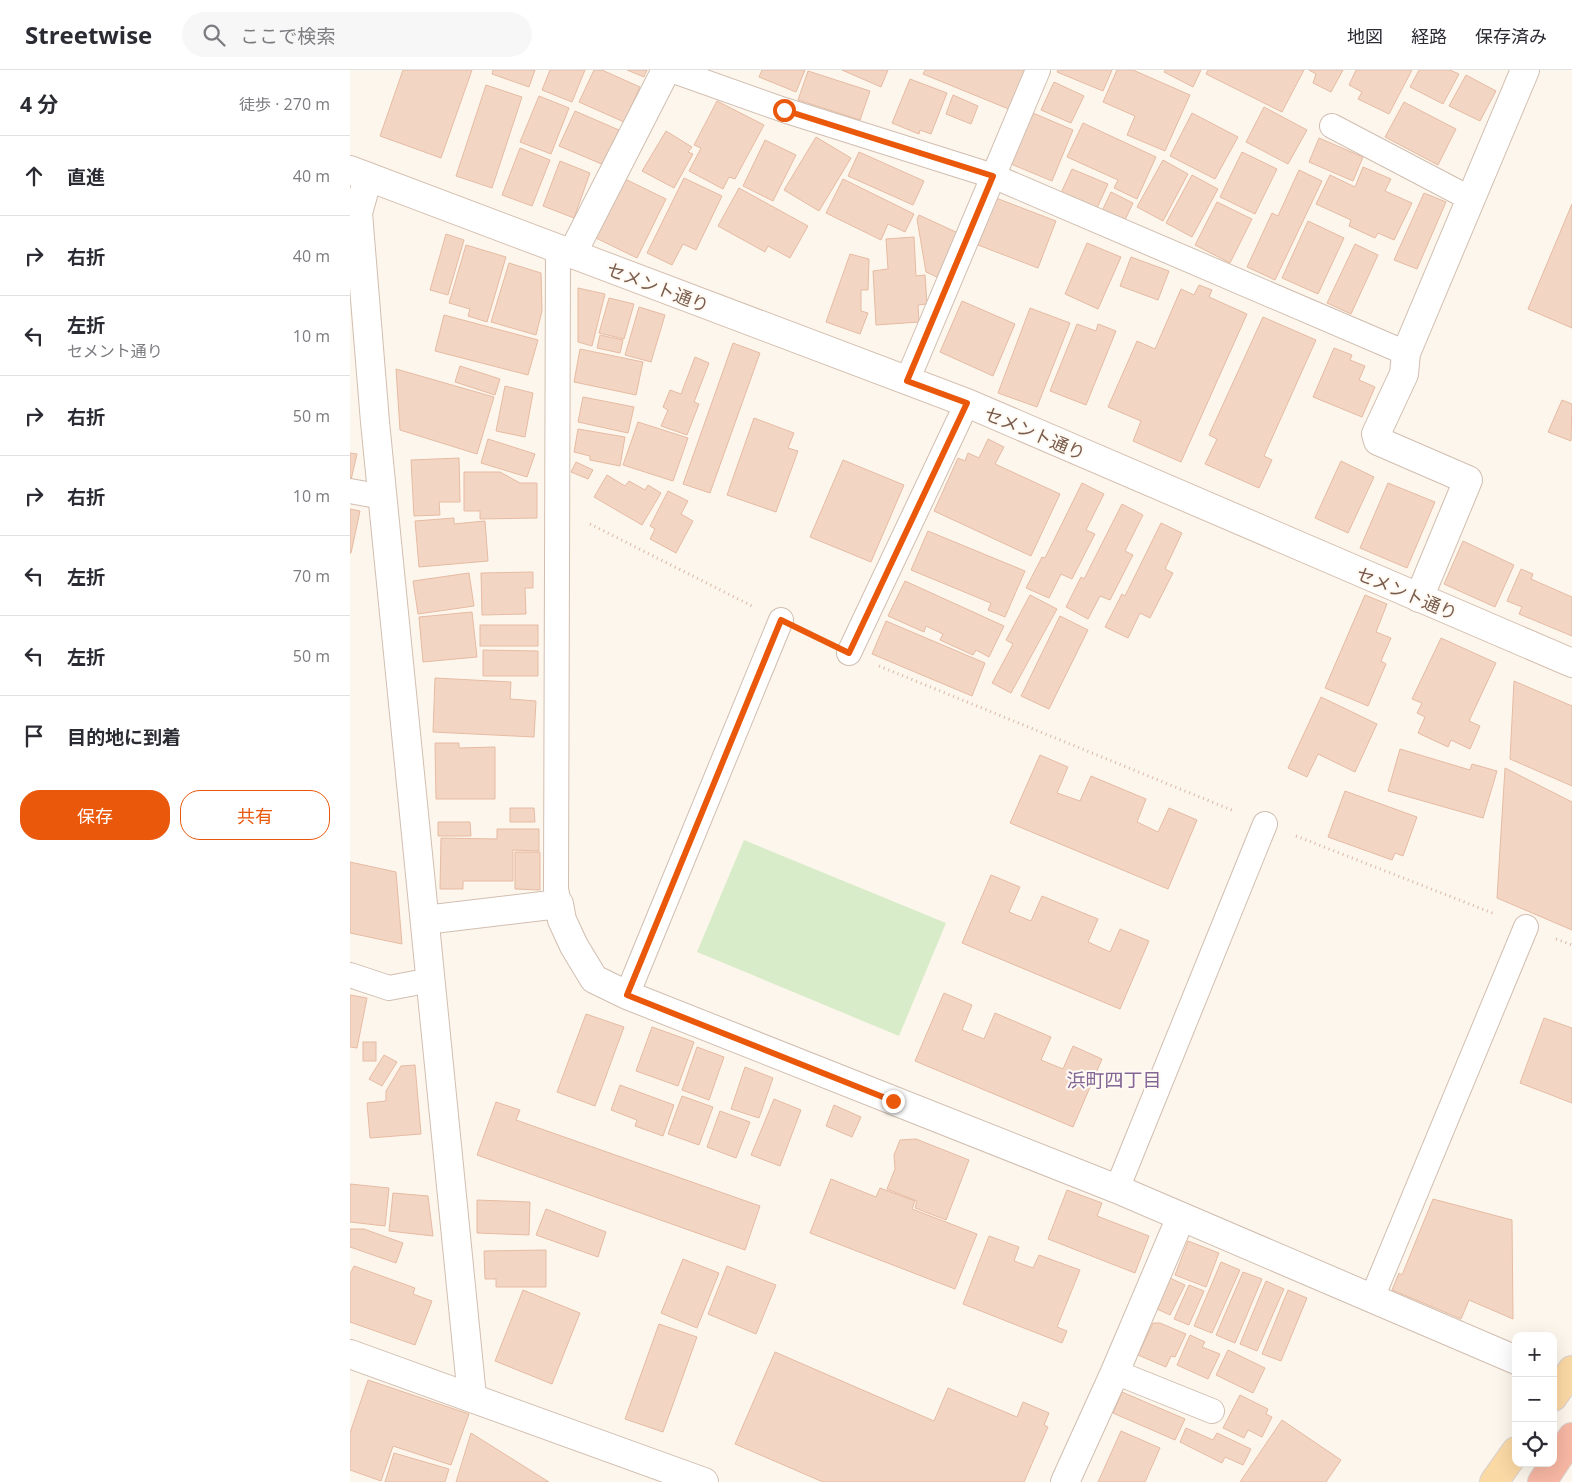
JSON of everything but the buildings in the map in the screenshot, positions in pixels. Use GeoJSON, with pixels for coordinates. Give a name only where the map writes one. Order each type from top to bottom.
{"type":"FeatureCollection","features":[{"type":"Feature","properties":{"kind":"highway"},"geometry":{"type":"LineString","coordinates":[[1542,1482],[1572,1438]]}},
{"type":"Feature","properties":{"kind":"main road"},"geometry":{"type":"LineString","coordinates":[[1494,1482],[1512,1457]]}},
{"type":"Feature","properties":{"kind":"street"},"geometry":{"type":"LineString","coordinates":[[565,252],[666,70]]}},
{"type":"Feature","properties":{"kind":"street"},"geometry":{"type":"LineString","coordinates":[[1419,598],[1468,480],[1378,441],[1376,434],[1404,374],[1406,353],[1525,70]]}},
{"type":"Feature","properties":{"kind":"street"},"geometry":{"type":"LineString","coordinates":[[359,173],[358,212],[383,497],[472,1397]]}},
{"type":"Feature","properties":{"kind":"street","name":"セメント通り"},"geometry":{"type":"LineString","coordinates":[[359,173],[967,403],[1572,663]]}},
{"type":"Feature","properties":{"kind":"street"},"geometry":{"type":"LineString","coordinates":[[425,920],[559,904],[562,920],[574,946],[594,979],[627,995],[1117,1189],[1512,1358]]}},
{"type":"Feature","properties":{"kind":"street"},"geometry":{"type":"LineString","coordinates":[[1065,1482],[1115,1372],[1181,1217]]}},
{"type":"Feature","properties":{"kind":"street"},"geometry":{"type":"LineString","coordinates":[[350,1354],[704,1482]]}},
{"type":"Feature","properties":{"kind":"lane"},"geometry":{"type":"LineString","coordinates":[[671,70],[784,110],[993,176],[1406,353]]}},
{"type":"Feature","properties":{"kind":"lane"},"geometry":{"type":"LineString","coordinates":[[907,381],[1038,70]]}},
{"type":"Feature","properties":{"kind":"lane"},"geometry":{"type":"LineString","coordinates":[[1332,126],[1471,199]]}},
{"type":"Feature","properties":{"kind":"lane"},"geometry":{"type":"LineString","coordinates":[[559,904],[556,889],[557,507],[565,252]]}},
{"type":"Feature","properties":{"kind":"lane"},"geometry":{"type":"LineString","coordinates":[[849,653],[967,403]]}},
{"type":"Feature","properties":{"kind":"lane"},"geometry":{"type":"LineString","coordinates":[[350,491],[383,497]]}},
{"type":"Feature","properties":{"kind":"lane"},"geometry":{"type":"LineString","coordinates":[[627,995],[781,620]]}},
{"type":"Feature","properties":{"kind":"lane"},"geometry":{"type":"LineString","coordinates":[[1117,1189],[1265,824]]}},
{"type":"Feature","properties":{"kind":"lane"},"geometry":{"type":"LineString","coordinates":[[1372,1298],[1526,927]]}},
{"type":"Feature","properties":{"kind":"lane"},"geometry":{"type":"LineString","coordinates":[[350,975],[390,988],[431,980]]}},
{"type":"Feature","properties":{"kind":"lane"},"geometry":{"type":"LineString","coordinates":[[1115,1372],[1212,1411]]}},
{"type":"Feature","properties":{"kind":"path"},"geometry":{"type":"LineString","coordinates":[[557,507],[781,620]]}},
{"type":"Feature","properties":{"kind":"path"},"geometry":{"type":"LineString","coordinates":[[849,653],[1265,824],[1572,945]]}},
{"type":"Feature","properties":{"kind":"green space"},"geometry":{"type":"Polygon","coordinates":[[[744,840],[946,923],[899,1036],[697,952],[744,840]]]}},
{"type":"Feature","properties":{"kind":"district","name":"浜町四丁目"},"geometry":{"type":"Point","coordinates":[1114,1080]}},
{"type":"Feature","properties":{"kind":"route"},"geometry":{"type":"LineString","coordinates":[[784,110],[993,176],[907,381],[967,403],[849,653],[781,620],[627,995],[893,1101]]}}]}
